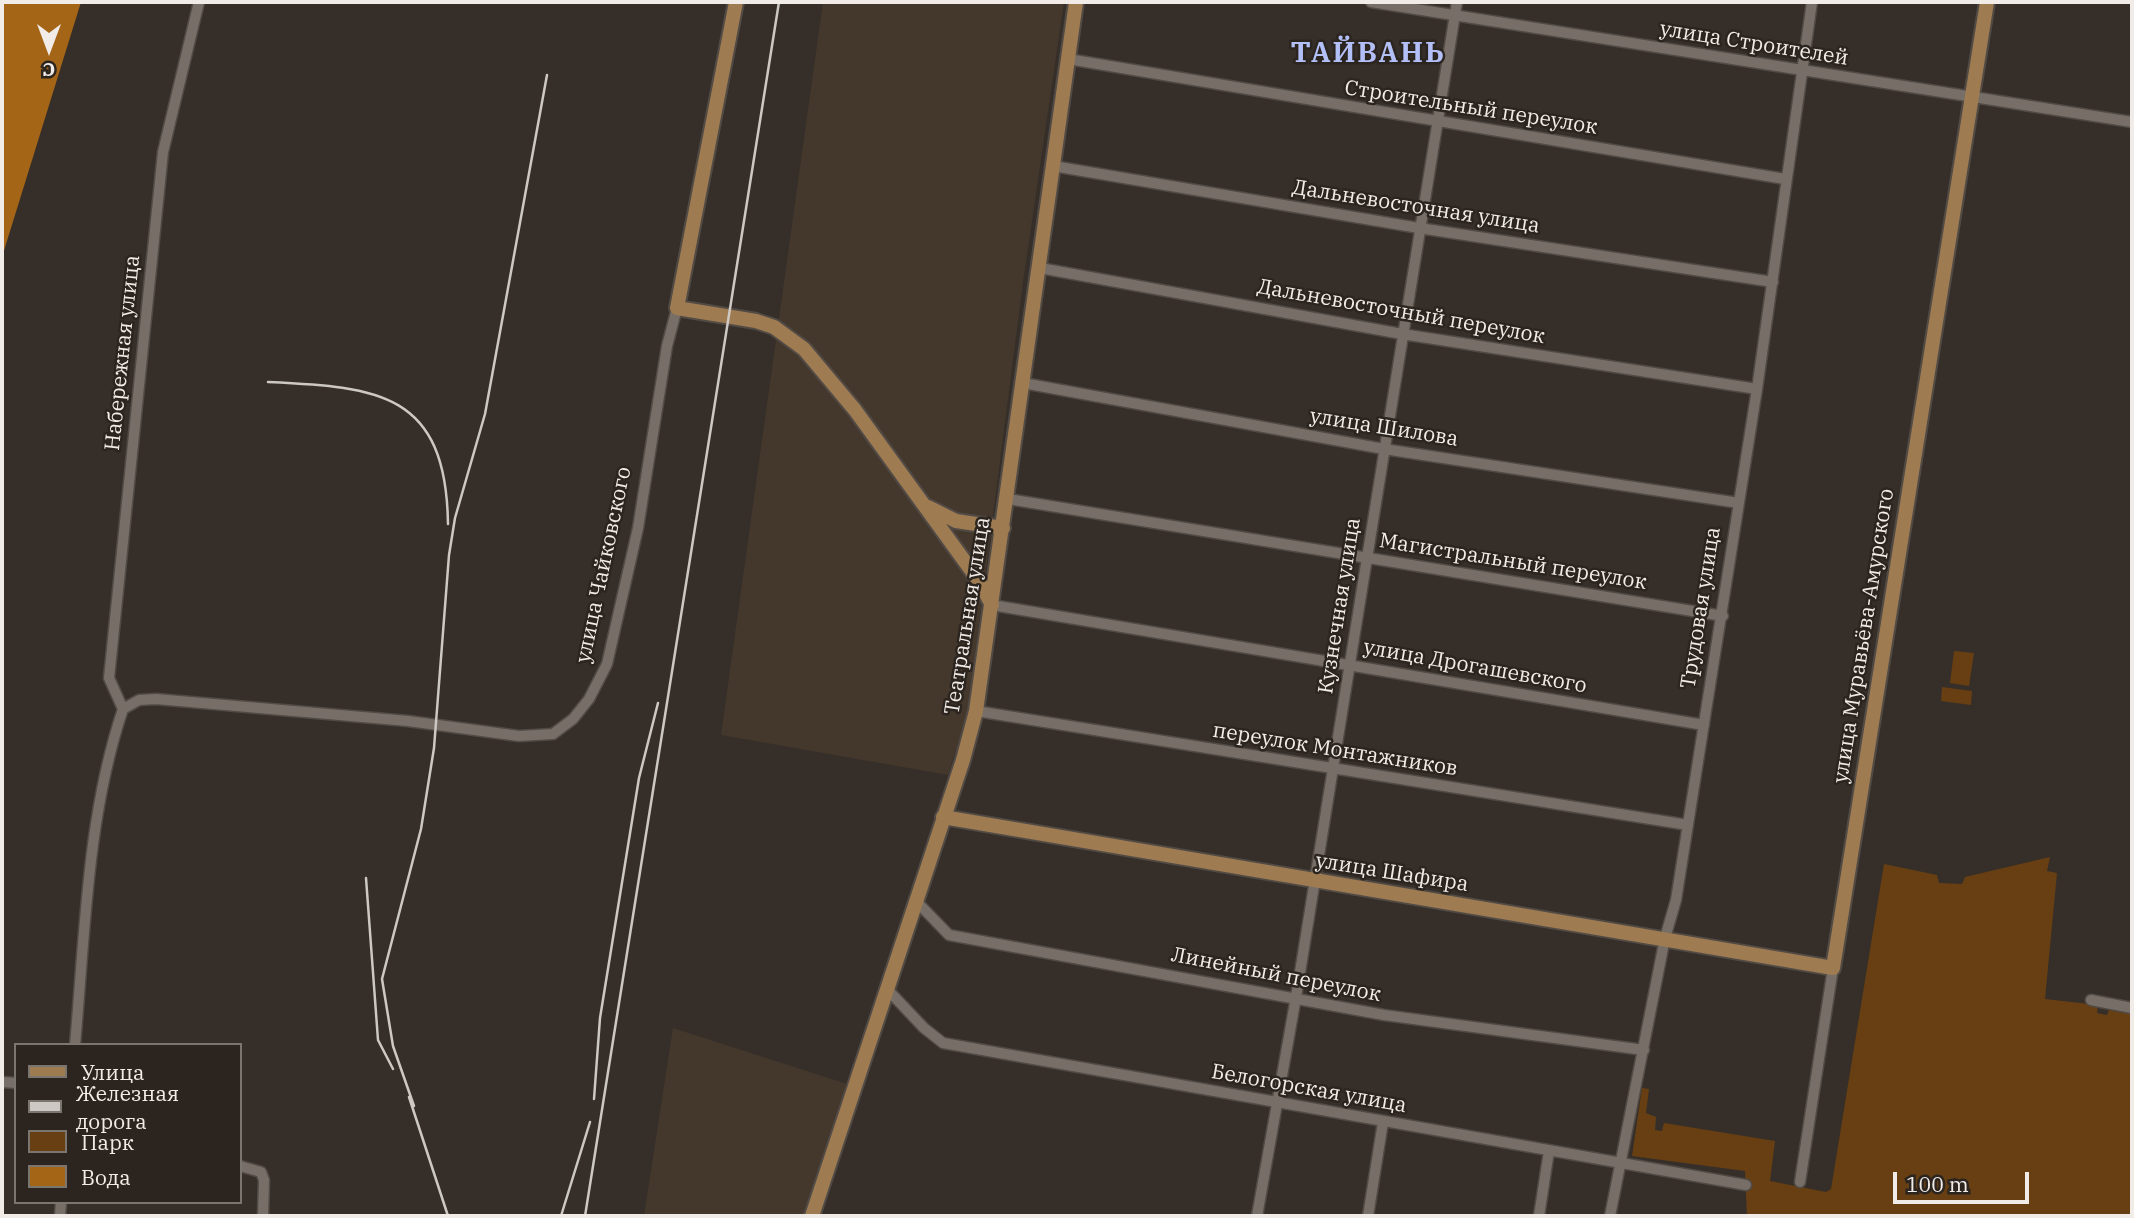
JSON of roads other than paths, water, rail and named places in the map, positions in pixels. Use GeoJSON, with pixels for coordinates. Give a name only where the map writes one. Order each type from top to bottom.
{"type":"FeatureCollection","features":[{"type":"Feature","properties":{"kind":"street","name":"Набережная улица"},"geometry":{"type":"LineString","coordinates":[[122,709],[109,678],[163,152],[199,2]]}},
{"type":"Feature","properties":{"kind":"street","name":"улица Чайковского"},"geometry":{"type":"LineString","coordinates":[[122,709],[139,700],[156,699],[408,721],[519,736],[554,734],[573,719],[589,699],[607,664],[638,528],[667,346],[677,308],[736,2]]}},
{"type":"Feature","properties":{"kind":"street","name":"Театральная улица"},"geometry":{"type":"LineString","coordinates":[[812,1216],[976,711],[1076,2]]}},
{"type":"Feature","properties":{"kind":"street","name":"улица Строителей"},"geometry":{"type":"LineString","coordinates":[[1371,2],[2132,122]]}},
{"type":"Feature","properties":{"kind":"street","name":"Кузнечная улица"},"geometry":{"type":"LineString","coordinates":[[1257,1216],[1296,997],[1312,882],[1368,558],[1457,2]]}},
{"type":"Feature","properties":{"kind":"street","name":"Трудовая улица"},"geometry":{"type":"LineString","coordinates":[[1611,1216],[1665,938],[1676,900],[1723,616],[1812,2]]}},
{"type":"Feature","properties":{"kind":"street"},"geometry":{"type":"LineString","coordinates":[[1969,97],[1987,2]]}},
{"type":"Feature","properties":{"kind":"street","name":"Строительный переулок"},"geometry":{"type":"LineString","coordinates":[[1068,59],[1785,178]]}},
{"type":"Feature","properties":{"kind":"street","name":"улица Муравьёва-Амурского"},"geometry":{"type":"LineString","coordinates":[[1800,1182],[1969,97]]}},
{"type":"Feature","properties":{"kind":"street","name":"Дальневосточная улица"},"geometry":{"type":"LineString","coordinates":[[1053,166],[1419,228],[1773,282]]}},
{"type":"Feature","properties":{"kind":"street","name":"Дальневосточный переулок"},"geometry":{"type":"LineString","coordinates":[[1040,268],[1402,334],[1757,389]]}},
{"type":"Feature","properties":{"kind":"street"},"geometry":{"type":"LineString","coordinates":[[677,308],[756,321],[786,334],[804,349],[855,410],[979,580],[992,605]]}},
{"type":"Feature","properties":{"kind":"street","name":"улица Шилова"},"geometry":{"type":"LineString","coordinates":[[1023,383],[1384,449],[1739,503]]}},
{"type":"Feature","properties":{"kind":"street","name":"Магистральный переулок"},"geometry":{"type":"LineString","coordinates":[[1007,499],[1723,616]]}},
{"type":"Feature","properties":{"kind":"street"},"geometry":{"type":"LineString","coordinates":[[923,503],[956,521],[1003,528]]}},
{"type":"Feature","properties":{"kind":"street","name":"улица Дрогашевского"},"geometry":{"type":"LineString","coordinates":[[992,605],[1703,725]]}},
{"type":"Feature","properties":{"kind":"street"},"geometry":{"type":"LineString","coordinates":[[75,1043],[93,847],[107,754],[122,709]]}},
{"type":"Feature","properties":{"kind":"street","name":"переулок Монтажников"},"geometry":{"type":"LineString","coordinates":[[976,711],[1688,825]]}},
{"type":"Feature","properties":{"kind":"street","name":"улица Шафира"},"geometry":{"type":"LineString","coordinates":[[943,817],[1312,882],[1665,938],[1833,968]]}},
{"type":"Feature","properties":{"kind":"street","name":"Линейный переулок"},"geometry":{"type":"LineString","coordinates":[[915,901],[949,935],[1384,1015],[1644,1050]]}},
{"type":"Feature","properties":{"kind":"street","name":"Белогорская улица"},"geometry":{"type":"LineString","coordinates":[[887,989],[924,1028],[943,1043],[1746,1185]]}},
{"type":"Feature","properties":{"kind":"street"},"geometry":{"type":"LineString","coordinates":[[2091,1000],[2132,1008]]}},
{"type":"Feature","properties":{"kind":"street"},"geometry":{"type":"LineString","coordinates":[[1368,1216],[1383,1122]]}},
{"type":"Feature","properties":{"kind":"street"},"geometry":{"type":"LineString","coordinates":[[1539,1216],[1549,1151]]}},
{"type":"Feature","properties":{"kind":"street"},"geometry":{"type":"LineString","coordinates":[[242,1167],[261,1172],[264,1180],[263,1216]]}},
{"type":"Feature","properties":{"kind":"water"},"geometry":{"type":"Polygon","coordinates":[[[2,2],[81,2],[2,257],[2,2]]]}},
{"type":"Feature","properties":{"kind":"railway"},"geometry":{"type":"LineString","coordinates":[[585,1216],[779,2]]}},
{"type":"Feature","properties":{"kind":"railway"},"geometry":{"type":"LineString","coordinates":[[414,1106],[393,1046],[382,979],[421,829],[434,748],[449,555],[455,518],[485,414],[547,75]]}},
{"type":"Feature","properties":{"kind":"railway"},"geometry":{"type":"LineString","coordinates":[[268,382],[342,388],[373,394],[398,405],[419,422],[434,447],[444,480],[448,524]]}},
{"type":"Feature","properties":{"kind":"railway"},"geometry":{"type":"LineString","coordinates":[[594,1099],[600,1018],[639,778],[658,703]]}},
{"type":"Feature","properties":{"kind":"railway"},"geometry":{"type":"LineString","coordinates":[[366,878],[378,1040],[393,1069]]}},
{"type":"Feature","properties":{"kind":"railway"},"geometry":{"type":"LineString","coordinates":[[409,1097],[448,1216]]}},
{"type":"Feature","properties":{"kind":"railway"},"geometry":{"type":"LineString","coordinates":[[561,1216],[590,1122]]}},
{"type":"Feature","properties":{"kind":"district","name":"ТАЙВАНЬ"},"geometry":{"type":"Point","coordinates":[1368,54]}}]}
